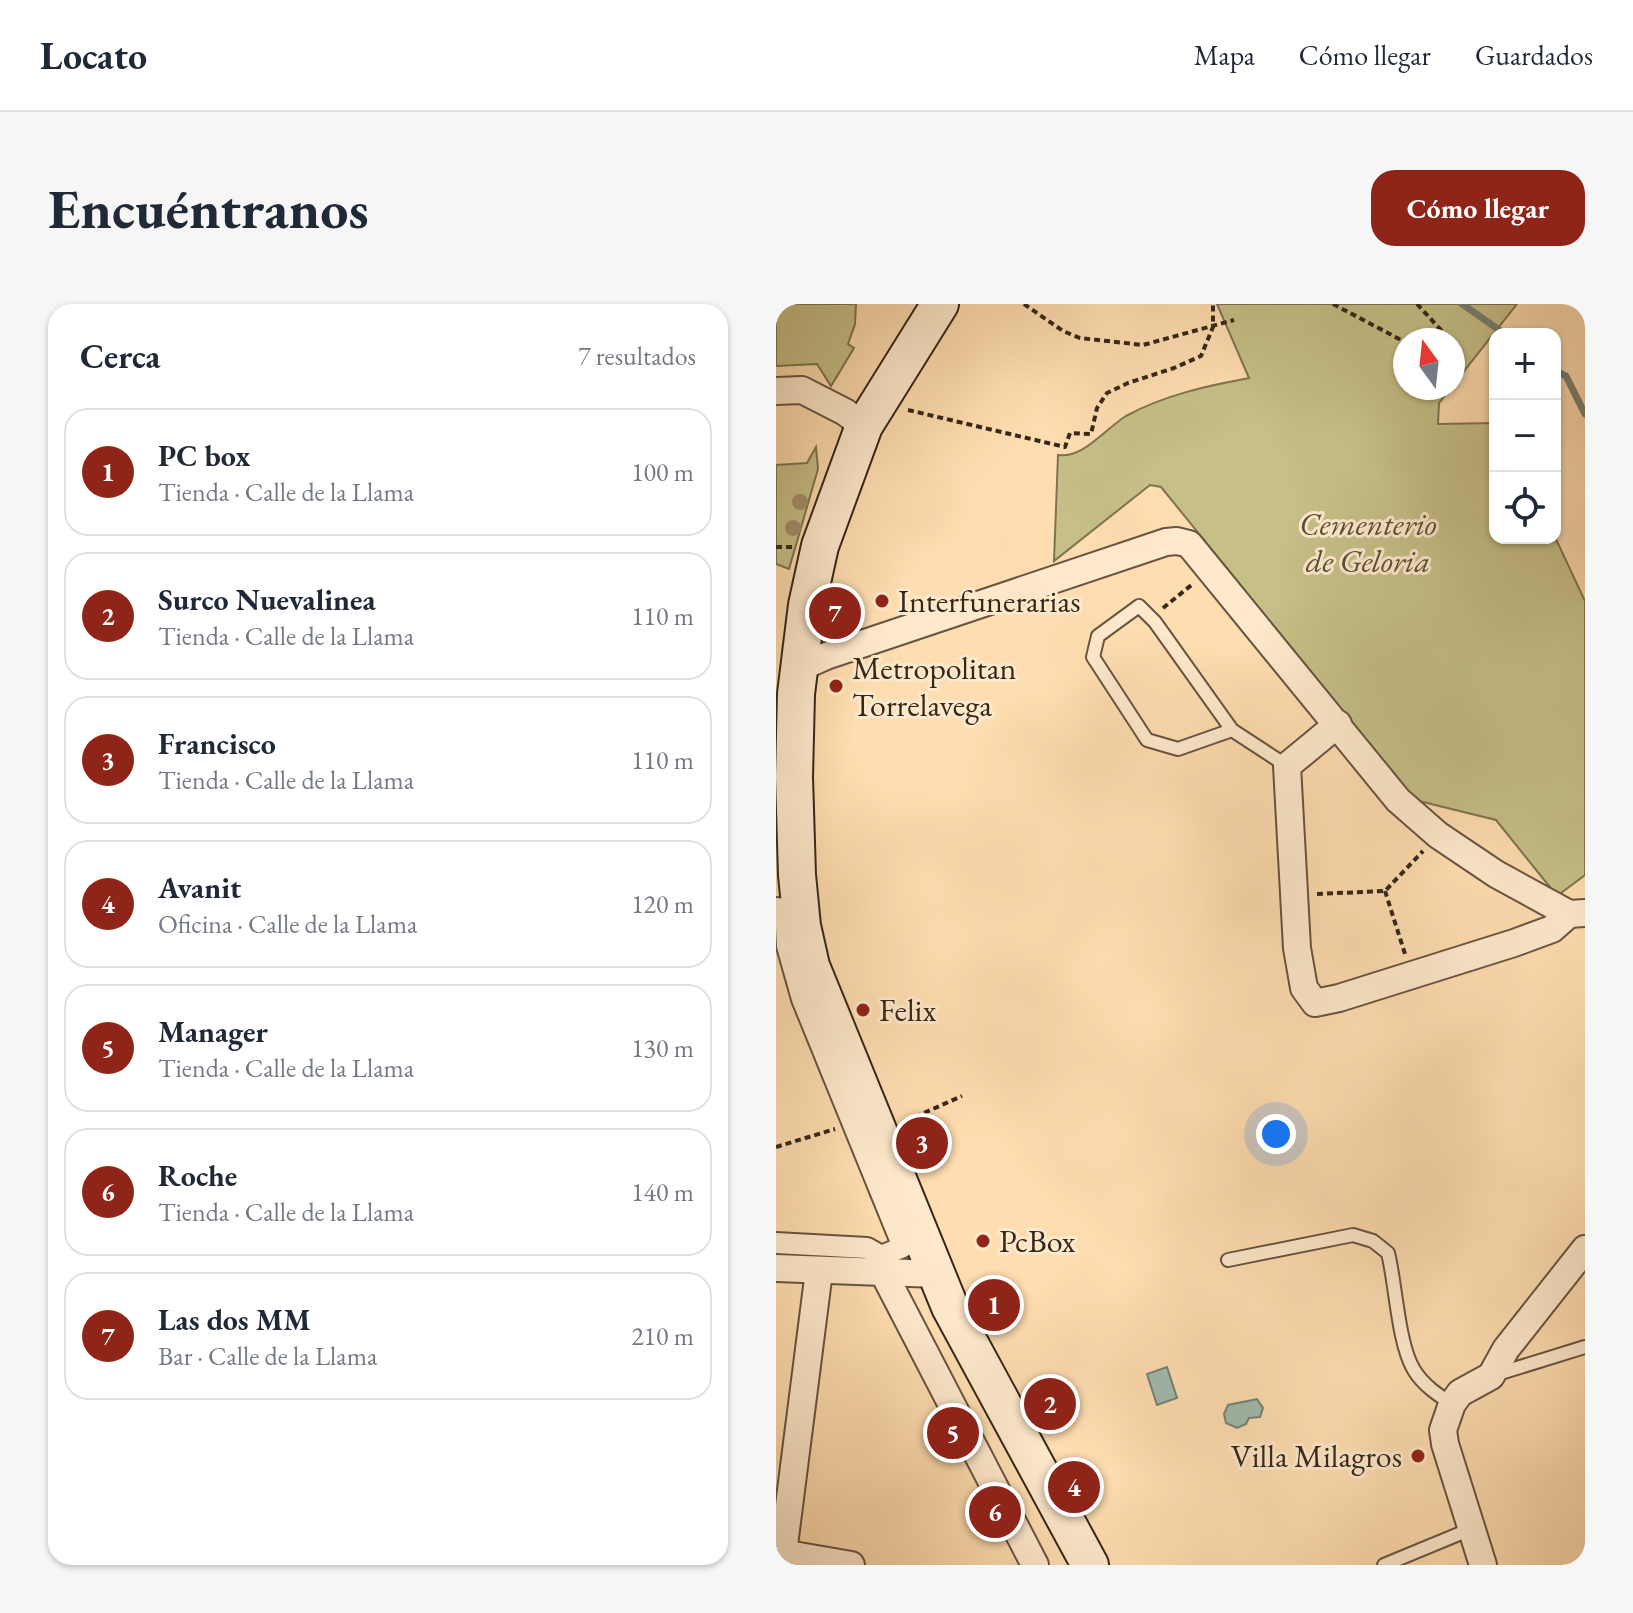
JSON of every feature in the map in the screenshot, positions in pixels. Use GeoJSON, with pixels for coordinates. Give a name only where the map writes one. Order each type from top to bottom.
{"type":"FeatureCollection","features":[{"type":"Feature","properties":{"kind":"main road"},"geometry":{"type":"LineString","coordinates":[[940,304],[872,414],[820,546],[786,725],[802,926],[811,966],[936,1274],[962,1330],[1086,1563]]}},
{"type":"Feature","properties":{"kind":"street"},"geometry":{"type":"LineString","coordinates":[[776,391],[802,390],[845,412],[872,414]]}},
{"type":"Feature","properties":{"kind":"street"},"geometry":{"type":"LineString","coordinates":[[799,668],[826,656],[1166,542],[1189,544],[1398,800],[1438,835],[1496,874],[1577,913]]}},
{"type":"Feature","properties":{"kind":"street"},"geometry":{"type":"LineString","coordinates":[[1338,724],[1287,766],[1299,965],[1304,988],[1315,1003],[1412,976],[1552,929],[1577,913]]}},
{"type":"Feature","properties":{"kind":"street"},"geometry":{"type":"LineString","coordinates":[[776,908],[785,909],[787,946],[802,999],[903,1247],[881,1256],[867,1248],[776,1243]]}},
{"type":"Feature","properties":{"kind":"street"},"geometry":{"type":"LineString","coordinates":[[1483,1565],[1443,1430],[1452,1404],[1460,1393],[1491,1376],[1506,1349],[1585,1249]]}},
{"type":"Feature","properties":{"kind":"street"},"geometry":{"type":"LineString","coordinates":[[776,1268],[936,1274]]}},
{"type":"Feature","properties":{"kind":"street"},"geometry":{"type":"LineString","coordinates":[[819,1271],[779,1552],[851,1565]]}},
{"type":"Feature","properties":{"kind":"street"},"geometry":{"type":"LineString","coordinates":[[883,1272],[1035,1565]]}},
{"type":"Feature","properties":{"kind":"lane"},"geometry":{"type":"LineString","coordinates":[[1232,730],[1178,749],[1147,740],[1093,657],[1098,636],[1139,606],[1232,730],[1287,766]]}},
{"type":"Feature","properties":{"kind":"lane"},"geometry":{"type":"LineString","coordinates":[[1228,1260],[1353,1235],[1373,1241],[1388,1253],[1414,1370],[1436,1394],[1452,1404]]}},
{"type":"Feature","properties":{"kind":"lane"},"geometry":{"type":"LineString","coordinates":[[1491,1376],[1585,1347]]}},
{"type":"Feature","properties":{"kind":"lane"},"geometry":{"type":"LineString","coordinates":[[1384,1565],[1471,1529]]}},
{"type":"Feature","properties":{"kind":"path"},"geometry":{"type":"LineString","coordinates":[[1024,304],[1063,331],[1080,338],[1143,345],[1234,320]]}},
{"type":"Feature","properties":{"kind":"path"},"geometry":{"type":"LineString","coordinates":[[872,414],[947,421],[1065,447],[1070,433],[1091,434],[1097,408],[1107,393],[1201,356],[1213,327],[1213,304]]}},
{"type":"Feature","properties":{"kind":"path"},"geometry":{"type":"LineString","coordinates":[[1333,304],[1393,336]]}},
{"type":"Feature","properties":{"kind":"path"},"geometry":{"type":"LineString","coordinates":[[1417,304],[1439,328]]}},
{"type":"Feature","properties":{"kind":"path"},"geometry":{"type":"LineString","coordinates":[[1151,618],[1211,569]]}},
{"type":"Feature","properties":{"kind":"path"},"geometry":{"type":"LineString","coordinates":[[1294,894],[1385,891],[1438,835]]}},
{"type":"Feature","properties":{"kind":"path"},"geometry":{"type":"LineString","coordinates":[[1385,891],[1412,976]]}},
{"type":"Feature","properties":{"kind":"path"},"geometry":{"type":"LineString","coordinates":[[878,1134],[962,1096]]}},
{"type":"Feature","properties":{"kind":"path"},"geometry":{"type":"LineString","coordinates":[[776,1147],[842,1127]]}},
{"type":"Feature","properties":{"kind":"green space"},"geometry":{"type":"Polygon","coordinates":[[[777,304],[856,304],[855,324],[848,344],[854,348],[831,386],[817,364],[776,366],[777,304]]]}},
{"type":"Feature","properties":{"kind":"green space","name":"Cementerio de Geloria"},"geometry":{"type":"Polygon","coordinates":[[[1217,304],[1517,304],[1498,328],[1489,328],[1489,339],[1465,370],[1465,328],[1393,328],[1393,400],[1441,400],[1438,424],[1489,423],[1489,544],[1558,544],[1585,601],[1585,875],[1557,896],[1496,820],[1415,800],[1161,487],[1150,485],[1054,561],[1058,455],[1085,448],[1126,416],[1155,402],[1249,378],[1217,304]]]}},
{"type":"Feature","properties":{"kind":"green space"},"geometry":{"type":"Polygon","coordinates":[[[816,447],[818,469],[789,569],[776,564],[776,465],[807,463],[816,447]]]}},
{"type":"Feature","properties":{"kind":"shaded area"},"geometry":{"type":"Polygon","coordinates":[[[1167,1367],[1177,1398],[1157,1405],[1147,1374],[1167,1367]]]}},
{"type":"Feature","properties":{"kind":"shaded area"},"geometry":{"type":"Polygon","coordinates":[[[1257,1399],[1263,1408],[1260,1417],[1249,1418],[1246,1424],[1237,1428],[1226,1423],[1224,1414],[1228,1405],[1257,1399]]]}},
{"type":"Feature","properties":{"kind":"waterway"},"geometry":{"type":"LineString","coordinates":[[1462,304],[1496,328]]}},
{"type":"Feature","properties":{"kind":"waterway"},"geometry":{"type":"LineString","coordinates":[[1561,374],[1566,376],[1585,414]]}},
{"type":"Feature","properties":{"kind":"place","name":"Interfunerarias"},"geometry":{"type":"Point","coordinates":[882,601]}},
{"type":"Feature","properties":{"kind":"place","name":"Las dos MM"},"geometry":{"type":"Point","coordinates":[835,613]}},
{"type":"Feature","properties":{"kind":"place","name":"Metropolitan Torrelavega"},"geometry":{"type":"Point","coordinates":[836,686]}},
{"type":"Feature","properties":{"kind":"place","name":"Felix"},"geometry":{"type":"Point","coordinates":[863,1010]}},
{"type":"Feature","properties":{"kind":"place","name":"Francisco"},"geometry":{"type":"Point","coordinates":[922,1143]}},
{"type":"Feature","properties":{"kind":"place","name":"PcBox"},"geometry":{"type":"Point","coordinates":[983,1241]}},
{"type":"Feature","properties":{"kind":"place","name":"PC box"},"geometry":{"type":"Point","coordinates":[994,1305]}},
{"type":"Feature","properties":{"kind":"place","name":"Surco Nuevalinea"},"geometry":{"type":"Point","coordinates":[1050,1404]}},
{"type":"Feature","properties":{"kind":"place","name":"Manager"},"geometry":{"type":"Point","coordinates":[953,1433]}},
{"type":"Feature","properties":{"kind":"place","name":"Villa Milagros"},"geometry":{"type":"Point","coordinates":[1418,1456]}},
{"type":"Feature","properties":{"kind":"place","name":"Avanit"},"geometry":{"type":"Point","coordinates":[1074,1487]}},
{"type":"Feature","properties":{"kind":"place","name":"Roche"},"geometry":{"type":"Point","coordinates":[995,1512]}}]}
